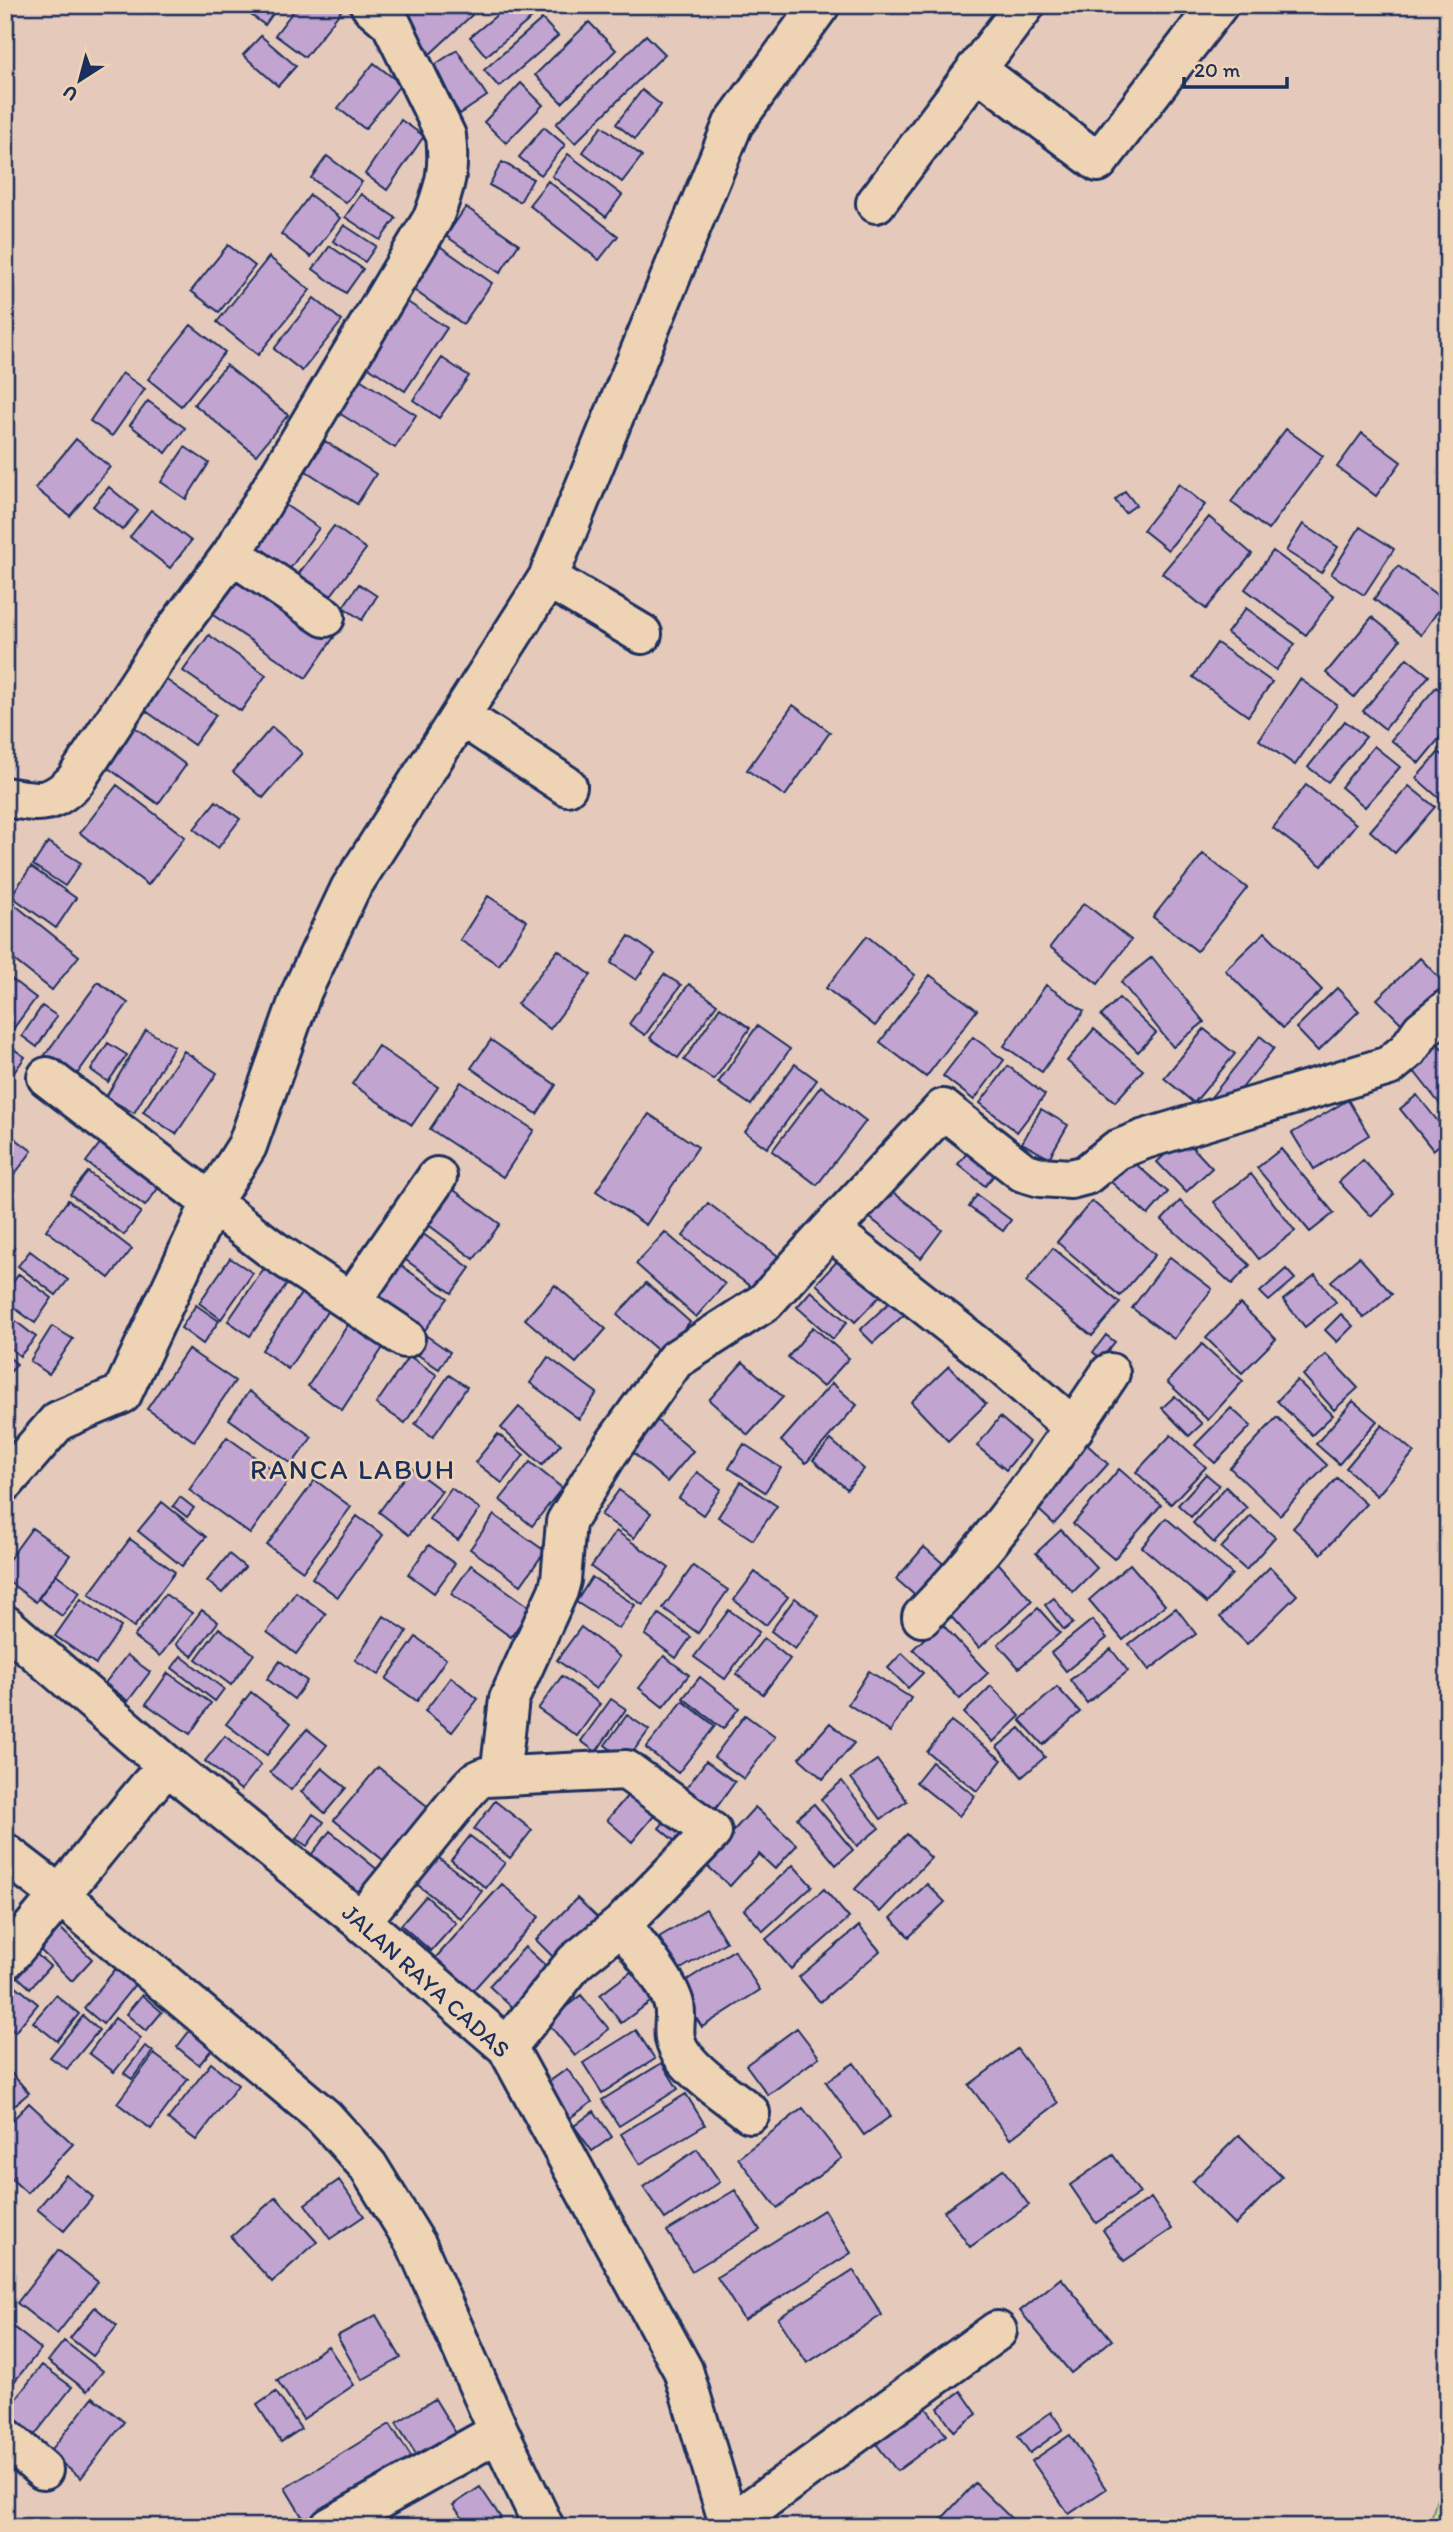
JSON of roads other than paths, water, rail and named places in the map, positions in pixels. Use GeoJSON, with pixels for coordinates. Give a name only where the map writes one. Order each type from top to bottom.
{"type":"FeatureCollection","features":[{"type":"Feature","properties":{"kind":"street"},"geometry":{"type":"LineString","coordinates":[[5,797],[55,799],[75,781],[164,645],[232,554],[433,218],[445,186],[448,156],[446,136],[391,23],[370,5]]}},
{"type":"Feature","properties":{"kind":"street"},"geometry":{"type":"LineString","coordinates":[[5,1482],[58,1421],[122,1394],[211,1203],[247,1146],[302,991],[350,889],[548,578],[733,124],[820,5]]}},
{"type":"Feature","properties":{"kind":"street"},"geometry":{"type":"LineString","coordinates":[[876,203],[1025,5]]}},
{"type":"Feature","properties":{"kind":"street"},"geometry":{"type":"LineString","coordinates":[[976,69],[1098,162],[1218,5]]}},
{"type":"Feature","properties":{"kind":"street"},"geometry":{"type":"LineString","coordinates":[[232,554],[325,617]]}},
{"type":"Feature","properties":{"kind":"street"},"geometry":{"type":"LineString","coordinates":[[548,578],[642,634]]}},
{"type":"Feature","properties":{"kind":"street"},"geometry":{"type":"LineString","coordinates":[[461,716],[567,786]]}},
{"type":"Feature","properties":{"kind":"street"},"geometry":{"type":"LineString","coordinates":[[500,1776],[509,1699],[558,1591],[564,1533],[572,1510],[608,1453],[675,1360],[765,1301],[943,1109],[1023,1172],[1040,1177],[1071,1179],[1086,1175],[1117,1150],[1145,1139],[1389,1066],[1408,1050],[1422,1030],[1448,1009]]}},
{"type":"Feature","properties":{"kind":"street"},"geometry":{"type":"LineString","coordinates":[[47,1077],[273,1250],[405,1338]]}},
{"type":"Feature","properties":{"kind":"street"},"geometry":{"type":"LineString","coordinates":[[352,1301],[437,1177]]}},
{"type":"Feature","properties":{"kind":"street"},"geometry":{"type":"LineString","coordinates":[[830,1230],[1004,1367],[1074,1428]]}},
{"type":"Feature","properties":{"kind":"street"},"geometry":{"type":"LineString","coordinates":[[922,1618],[963,1575],[1074,1428],[1110,1373]]}},
{"type":"Feature","properties":{"kind":"street","name":"JALAN RAYA CADAS"},"geometry":{"type":"LineString","coordinates":[[5,1625],[167,1765],[361,1921],[508,2048],[683,2370],[730,2526]]}},
{"type":"Feature","properties":{"kind":"street"},"geometry":{"type":"LineString","coordinates":[[5,1960],[167,1765]]}},
{"type":"Feature","properties":{"kind":"street"},"geometry":{"type":"LineString","coordinates":[[361,1921],[476,1781],[500,1776],[626,1770],[712,1832],[622,1924],[575,1962],[508,2048]]}},
{"type":"Feature","properties":{"kind":"street"},"geometry":{"type":"LineString","coordinates":[[5,1853],[71,1883],[324,2117],[368,2166],[417,2246],[544,2527]]}},
{"type":"Feature","properties":{"kind":"street"},"geometry":{"type":"LineString","coordinates":[[622,1924],[668,1990],[674,2004],[674,2041],[683,2056],[695,2069],[750,2113]]}},
{"type":"Feature","properties":{"kind":"street"},"geometry":{"type":"LineString","coordinates":[[730,2526],[997,2331]]}},
{"type":"Feature","properties":{"kind":"street"},"geometry":{"type":"LineString","coordinates":[[330,2527],[499,2432]]}},
{"type":"Feature","properties":{"kind":"street"},"geometry":{"type":"LineString","coordinates":[[5,2437],[43,2470]]}},
{"type":"Feature","properties":{"kind":"district","name":"RANCA LABUH"},"geometry":{"type":"Point","coordinates":[353,1469]}}]}
